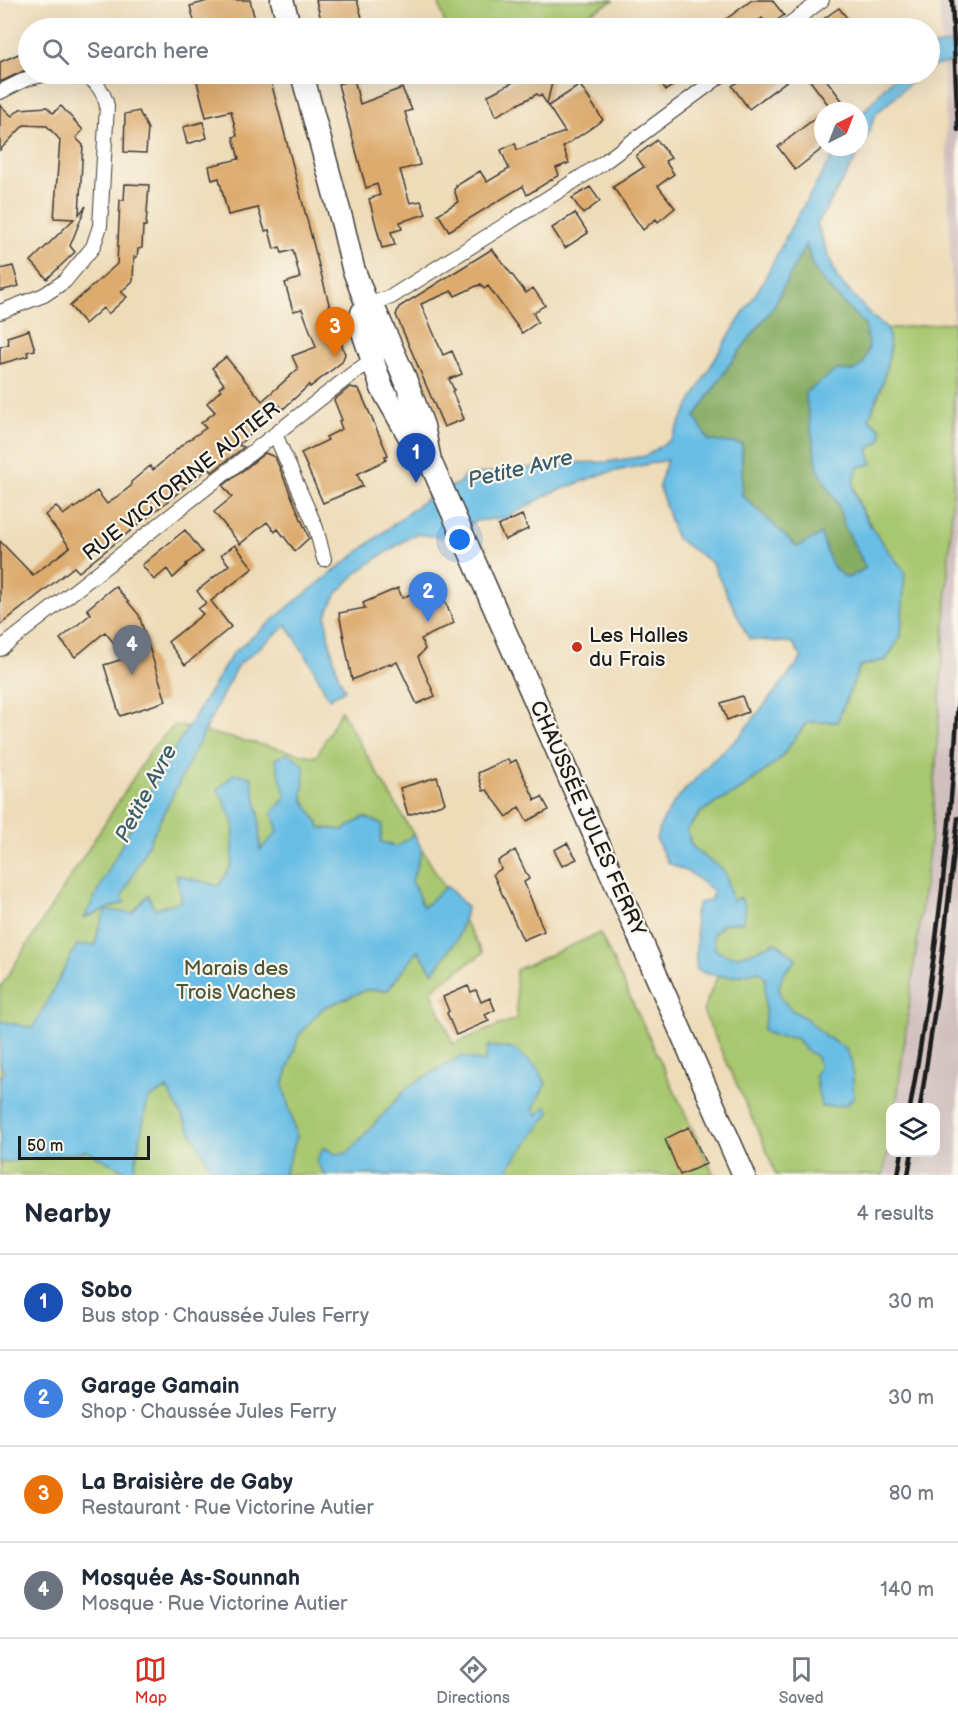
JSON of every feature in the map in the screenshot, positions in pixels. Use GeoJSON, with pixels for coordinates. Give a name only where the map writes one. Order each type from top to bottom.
{"type":"FeatureCollection","features":[{"type":"Feature","properties":{"kind":"main road"},"geometry":{"type":"LineString","coordinates":[[282,0],[287,18]]}},
{"type":"Feature","properties":{"kind":"main road","name":"CHAUSSÉE JULES FERRY"},"geometry":{"type":"LineString","coordinates":[[305,84],[353,268],[367,305],[376,313],[382,388],[408,434],[430,461],[443,489],[744,1175]]}},
{"type":"Feature","properties":{"kind":"street"},"geometry":{"type":"LineString","coordinates":[[798,18],[822,0]]}},
{"type":"Feature","properties":{"kind":"street"},"geometry":{"type":"LineString","coordinates":[[0,92],[18,83]]}},
{"type":"Feature","properties":{"kind":"street"},"geometry":{"type":"LineString","coordinates":[[0,312],[44,295],[65,282],[93,247],[100,226],[107,106],[104,95],[94,84]]}},
{"type":"Feature","properties":{"kind":"street"},"geometry":{"type":"LineString","coordinates":[[367,305],[398,293],[603,163],[710,84]]}},
{"type":"Feature","properties":{"kind":"street","name":"RUE VICTORINE AUTIER"},"geometry":{"type":"LineString","coordinates":[[0,649],[381,354]]}},
{"type":"Feature","properties":{"kind":"street"},"geometry":{"type":"LineString","coordinates":[[275,434],[316,528],[324,559]]}},
{"type":"Feature","properties":{"kind":"shaded area"},"geometry":{"type":"Polygon","coordinates":[[[939,0],[958,0],[958,1175],[883,1175],[886,1157],[940,1157],[940,1103],[897,1103],[932,826],[954,476],[953,322],[939,0]]]}},
{"type":"Feature","properties":{"kind":"green space"},"geometry":{"type":"Polygon","coordinates":[[[438,0],[614,0],[581,18],[443,18],[438,0]]]}},
{"type":"Feature","properties":{"kind":"green space"},"geometry":{"type":"Polygon","coordinates":[[[806,243],[812,265],[823,282],[865,325],[869,347],[864,363],[854,371],[836,370],[813,437],[818,470],[838,504],[844,525],[866,568],[848,578],[833,566],[821,534],[797,548],[742,495],[742,444],[709,441],[695,417],[729,365],[772,309],[806,243]]]}},
{"type":"Feature","properties":{"kind":"green space"},"geometry":{"type":"Polygon","coordinates":[[[953,322],[954,476],[932,826],[897,1103],[886,1103],[886,1157],[883,1175],[776,1175],[703,1011],[725,957],[715,949],[713,935],[722,924],[732,902],[726,874],[691,845],[687,830],[702,811],[740,790],[779,760],[807,722],[837,722],[860,666],[886,660],[905,572],[877,537],[859,504],[853,484],[858,467],[868,449],[869,419],[883,382],[890,350],[888,329],[953,322]]]}},
{"type":"Feature","properties":{"kind":"green space","name":"Marais des Trois Vaches"},"geometry":{"type":"Polygon","coordinates":[[[341,711],[483,953],[431,990],[453,1044],[517,1018],[516,970],[600,933],[714,1175],[0,1175],[0,988],[153,747],[175,725],[316,757],[341,711]]]}},
{"type":"Feature","properties":{"kind":"water"},"geometry":{"type":"Polygon","coordinates":[[[958,42],[958,61],[940,65],[940,45],[958,42]]]}},
{"type":"Feature","properties":{"kind":"water"},"geometry":{"type":"Polygon","coordinates":[[[887,84],[909,84],[876,114],[868,135],[868,107],[887,84]]]}},
{"type":"Feature","properties":{"kind":"water"},"geometry":{"type":"Polygon","coordinates":[[[833,156],[857,156],[817,224],[837,278],[873,317],[888,329],[890,350],[883,382],[869,419],[881,429],[881,441],[868,449],[872,464],[858,467],[853,485],[855,496],[866,519],[905,572],[901,636],[886,660],[860,666],[837,722],[807,722],[779,760],[740,790],[702,811],[687,830],[691,845],[726,874],[732,901],[740,897],[745,906],[743,922],[722,924],[713,935],[715,949],[723,954],[738,956],[776,942],[797,959],[783,974],[779,987],[781,999],[824,1035],[846,1049],[852,1063],[854,1096],[847,1105],[821,1107],[815,1075],[820,1066],[816,1056],[804,1049],[796,1038],[774,1036],[763,1031],[765,977],[758,971],[727,977],[696,970],[697,934],[694,914],[699,903],[711,900],[713,891],[690,873],[668,863],[656,839],[661,824],[674,802],[714,759],[738,738],[802,658],[793,643],[749,639],[712,563],[676,538],[659,486],[667,460],[602,474],[549,494],[506,518],[475,521],[442,537],[415,534],[379,557],[357,573],[337,593],[326,615],[328,635],[338,675],[345,690],[329,699],[287,625],[237,666],[122,897],[125,902],[84,918],[151,788],[233,653],[426,499],[459,483],[464,476],[646,456],[671,439],[714,360],[763,282],[790,229],[833,156]],[[806,244],[772,309],[729,365],[695,417],[709,441],[742,444],[742,495],[797,547],[821,534],[833,566],[848,578],[866,568],[844,525],[838,504],[818,470],[805,393],[837,370],[854,371],[864,363],[869,347],[865,325],[823,282],[812,265],[806,244]]]}},
{"type":"Feature","properties":{"kind":"water"},"geometry":{"type":"Polygon","coordinates":[[[289,753],[304,765],[303,799],[321,828],[344,830],[364,817],[382,824],[381,842],[397,847],[414,834],[422,850],[412,881],[423,907],[447,886],[467,907],[458,938],[433,973],[418,950],[388,990],[366,990],[323,1008],[299,1035],[283,1085],[297,1137],[284,1175],[215,1175],[167,1089],[148,1099],[133,1175],[87,1151],[0,1163],[0,1080],[5,1071],[0,1066],[0,1021],[33,1028],[77,945],[95,945],[106,910],[132,913],[148,895],[155,909],[182,901],[176,875],[219,886],[232,864],[234,823],[218,789],[235,773],[251,777],[259,814],[260,850],[278,831],[272,813],[286,797],[275,759],[289,753]]]}},
{"type":"Feature","properties":{"kind":"water"},"geometry":{"type":"Polygon","coordinates":[[[488,1046],[514,1049],[536,1067],[546,1083],[533,1109],[537,1115],[547,1106],[550,1113],[510,1165],[509,1175],[325,1175],[316,1161],[324,1147],[335,1154],[348,1153],[409,1086],[461,1056],[485,1062],[488,1046]]]}},
{"type":"Feature","properties":{"kind":"building"},"geometry":{"type":"Polygon","coordinates":[[[211,0],[250,0],[254,18],[193,18],[190,6],[211,0]]]}},
{"type":"Feature","properties":{"kind":"building"},"geometry":{"type":"Polygon","coordinates":[[[316,0],[357,0],[362,18],[320,18],[316,0]]]}},
{"type":"Feature","properties":{"kind":"building"},"geometry":{"type":"Polygon","coordinates":[[[752,0],[772,0],[784,15],[780,18],[728,18],[752,0]]]}},
{"type":"Feature","properties":{"kind":"building"},"geometry":{"type":"Polygon","coordinates":[[[839,8],[847,18],[825,18],[839,8]]]}},
{"type":"Feature","properties":{"kind":"building"},"geometry":{"type":"Polygon","coordinates":[[[18,54],[18,74],[0,82],[0,62],[18,54]]]}},
{"type":"Feature","properties":{"kind":"building"},"geometry":{"type":"Polygon","coordinates":[[[198,84],[272,84],[334,323],[345,354],[342,362],[310,387],[309,385],[282,410],[280,406],[258,415],[262,425],[238,445],[244,447],[212,472],[209,468],[79,572],[74,567],[0,625],[0,541],[33,575],[70,547],[45,515],[56,506],[63,515],[97,491],[107,504],[131,486],[131,482],[150,466],[153,470],[206,428],[201,423],[215,412],[207,403],[224,384],[212,368],[226,357],[262,401],[298,369],[292,356],[316,347],[302,309],[293,311],[285,283],[300,278],[293,250],[282,253],[280,247],[274,249],[269,230],[265,231],[258,208],[228,215],[219,178],[212,180],[209,166],[239,159],[233,137],[237,136],[231,111],[206,117],[198,84]]]}},
{"type":"Feature","properties":{"kind":"building"},"geometry":{"type":"Polygon","coordinates":[[[338,84],[355,84],[360,104],[402,88],[412,110],[405,112],[420,165],[400,170],[410,203],[421,201],[426,214],[400,222],[402,229],[391,232],[395,245],[382,248],[369,199],[380,195],[377,184],[366,188],[338,84]]]}},
{"type":"Feature","properties":{"kind":"building"},"geometry":{"type":"Polygon","coordinates":[[[509,84],[552,84],[547,104],[541,95],[537,94],[496,116],[488,95],[509,84]]]}},
{"type":"Feature","properties":{"kind":"building"},"geometry":{"type":"Polygon","coordinates":[[[662,84],[676,84],[666,90],[662,84]]]}},
{"type":"Feature","properties":{"kind":"building"},"geometry":{"type":"Polygon","coordinates":[[[735,84],[783,84],[749,109],[732,86],[735,84]]]}},
{"type":"Feature","properties":{"kind":"building"},"geometry":{"type":"Polygon","coordinates":[[[813,84],[830,84],[843,102],[826,102],[813,84]]]}},
{"type":"Feature","properties":{"kind":"building"},"geometry":{"type":"Polygon","coordinates":[[[580,85],[603,120],[563,147],[569,163],[556,168],[559,175],[527,195],[523,186],[449,231],[438,214],[458,202],[454,189],[456,186],[480,171],[487,182],[509,169],[501,150],[515,143],[517,150],[565,132],[548,106],[580,85]]]}},
{"type":"Feature","properties":{"kind":"building"},"geometry":{"type":"Polygon","coordinates":[[[0,105],[12,116],[20,109],[47,107],[53,113],[61,106],[83,130],[76,138],[83,145],[79,214],[86,206],[70,246],[75,252],[47,279],[31,261],[74,219],[54,218],[60,140],[47,126],[24,125],[0,150],[0,105]]]}},
{"type":"Feature","properties":{"kind":"building"},"geometry":{"type":"Polygon","coordinates":[[[139,111],[148,129],[146,153],[124,152],[125,114],[139,111]]]}},
{"type":"Feature","properties":{"kind":"building"},"geometry":{"type":"Polygon","coordinates":[[[814,119],[814,155],[795,170],[778,147],[814,119]]]}},
{"type":"Feature","properties":{"kind":"building"},"geometry":{"type":"Polygon","coordinates":[[[203,122],[207,138],[187,144],[183,127],[203,122]]]}},
{"type":"Feature","properties":{"kind":"building"},"geometry":{"type":"Polygon","coordinates":[[[657,140],[671,158],[665,161],[674,174],[658,186],[675,208],[658,222],[656,219],[643,230],[613,187],[644,167],[636,156],[657,140]]]}},
{"type":"Feature","properties":{"kind":"building"},"geometry":{"type":"Polygon","coordinates":[[[125,184],[149,185],[146,226],[143,226],[142,248],[138,249],[137,257],[134,257],[133,281],[121,292],[127,297],[108,314],[103,308],[85,324],[70,306],[117,264],[120,200],[124,200],[125,184]]]}},
{"type":"Feature","properties":{"kind":"building"},"geometry":{"type":"Polygon","coordinates":[[[590,187],[600,201],[583,214],[572,198],[590,187]]]}},
{"type":"Feature","properties":{"kind":"building"},"geometry":{"type":"Polygon","coordinates":[[[575,213],[588,233],[565,248],[552,228],[575,213]]]}},
{"type":"Feature","properties":{"kind":"building"},"geometry":{"type":"Polygon","coordinates":[[[492,249],[526,293],[533,288],[545,305],[533,313],[538,322],[522,333],[488,286],[484,289],[481,284],[455,296],[452,291],[421,304],[443,355],[452,351],[462,374],[449,379],[464,419],[444,427],[396,315],[399,307],[492,249]]]}},
{"type":"Feature","properties":{"kind":"building"},"geometry":{"type":"Polygon","coordinates":[[[13,266],[19,286],[0,291],[0,269],[13,266]]]}},
{"type":"Feature","properties":{"kind":"building"},"geometry":{"type":"Polygon","coordinates":[[[29,330],[35,350],[27,352],[28,356],[0,364],[0,347],[9,344],[7,337],[29,330]]]}},
{"type":"Feature","properties":{"kind":"building"},"geometry":{"type":"Polygon","coordinates":[[[350,387],[359,389],[388,455],[385,456],[386,460],[357,474],[363,486],[323,503],[301,453],[328,440],[326,437],[342,429],[339,421],[342,420],[334,400],[350,387]]]}},
{"type":"Feature","properties":{"kind":"building"},"geometry":{"type":"Polygon","coordinates":[[[265,453],[275,457],[309,538],[295,551],[278,529],[275,532],[267,522],[240,544],[214,512],[232,497],[223,486],[265,453]]]}},
{"type":"Feature","properties":{"kind":"building"},"geometry":{"type":"Polygon","coordinates":[[[522,515],[528,529],[505,540],[498,526],[522,515]]]}},
{"type":"Feature","properties":{"kind":"building"},"geometry":{"type":"Polygon","coordinates":[[[185,530],[202,552],[173,578],[167,569],[154,580],[142,565],[185,530]]]}},
{"type":"Feature","properties":{"kind":"building"},"geometry":{"type":"Polygon","coordinates":[[[235,545],[253,568],[211,601],[231,627],[185,665],[168,642],[203,614],[198,609],[206,603],[197,591],[229,565],[221,555],[235,545]]]}},
{"type":"Feature","properties":{"kind":"building"},"geometry":{"type":"Polygon","coordinates":[[[437,582],[454,623],[421,639],[425,649],[418,657],[435,696],[417,704],[397,662],[352,680],[339,613],[365,608],[363,603],[398,588],[402,598],[437,582]]]}},
{"type":"Feature","properties":{"kind":"building"},"geometry":{"type":"Polygon","coordinates":[[[115,586],[139,615],[166,701],[120,716],[104,665],[126,658],[105,632],[75,657],[60,639],[91,614],[87,609],[115,586]]]}},
{"type":"Feature","properties":{"kind":"building"},"geometry":{"type":"Polygon","coordinates":[[[742,696],[748,712],[727,720],[721,703],[742,696]]]}},
{"type":"Feature","properties":{"kind":"building"},"geometry":{"type":"Polygon","coordinates":[[[508,759],[510,763],[516,760],[535,800],[542,797],[549,810],[527,821],[519,807],[507,817],[487,790],[483,791],[478,773],[508,759]]]}},
{"type":"Feature","properties":{"kind":"building"},"geometry":{"type":"Polygon","coordinates":[[[437,777],[445,803],[408,815],[400,788],[437,777]]]}},
{"type":"Feature","properties":{"kind":"building"},"geometry":{"type":"Polygon","coordinates":[[[567,843],[577,859],[562,866],[554,850],[567,843]]]}},
{"type":"Feature","properties":{"kind":"building"},"geometry":{"type":"Polygon","coordinates":[[[515,850],[529,879],[524,882],[544,931],[523,940],[493,874],[501,869],[498,861],[515,850]]]}},
{"type":"Feature","properties":{"kind":"building"},"geometry":{"type":"Polygon","coordinates":[[[468,986],[471,992],[476,990],[481,1002],[490,998],[495,1010],[485,1015],[489,1021],[456,1035],[443,997],[468,986]]]}},
{"type":"Feature","properties":{"kind":"building"},"geometry":{"type":"Polygon","coordinates":[[[689,1127],[706,1164],[680,1175],[665,1139],[689,1127]]]}},
{"type":"Feature","properties":{"kind":"railway"},"geometry":{"type":"LineString","coordinates":[[952,0],[958,130]]}},
{"type":"Feature","properties":{"kind":"railway"},"geometry":{"type":"LineString","coordinates":[[911,1103],[927,1006],[940,903],[951,800],[958,698]]}},
{"type":"Feature","properties":{"kind":"railway"},"geometry":{"type":"LineString","coordinates":[[921,1103],[938,989],[958,818]]}},
{"type":"Feature","properties":{"kind":"railway"},"geometry":{"type":"LineString","coordinates":[[898,1175],[901,1157]]}},
{"type":"Feature","properties":{"kind":"railway"},"geometry":{"type":"LineString","coordinates":[[908,1175],[911,1157]]}},
{"type":"Feature","properties":{"kind":"place","name":"La Braisière de Gaby"},"geometry":{"type":"Point","coordinates":[335,357]}},
{"type":"Feature","properties":{"kind":"place","name":"Sobo"},"geometry":{"type":"Point","coordinates":[416,483]}},
{"type":"Feature","properties":{"kind":"place","name":"Garage Gamain"},"geometry":{"type":"Point","coordinates":[428,622]}},
{"type":"Feature","properties":{"kind":"place","name":"Les Halles du Frais"},"geometry":{"type":"Point","coordinates":[577,647]}},
{"type":"Feature","properties":{"kind":"place","name":"Mosquée As-Sounnah"},"geometry":{"type":"Point","coordinates":[132,675]}},
{"type":"Feature","properties":{"kind":"water label","name":"Petite Avre"},"geometry":{"type":"Point","coordinates":[520,468]}},
{"type":"Feature","properties":{"kind":"water label","name":"Petite Avre"},"geometry":{"type":"Point","coordinates":[145,793]}}]}
